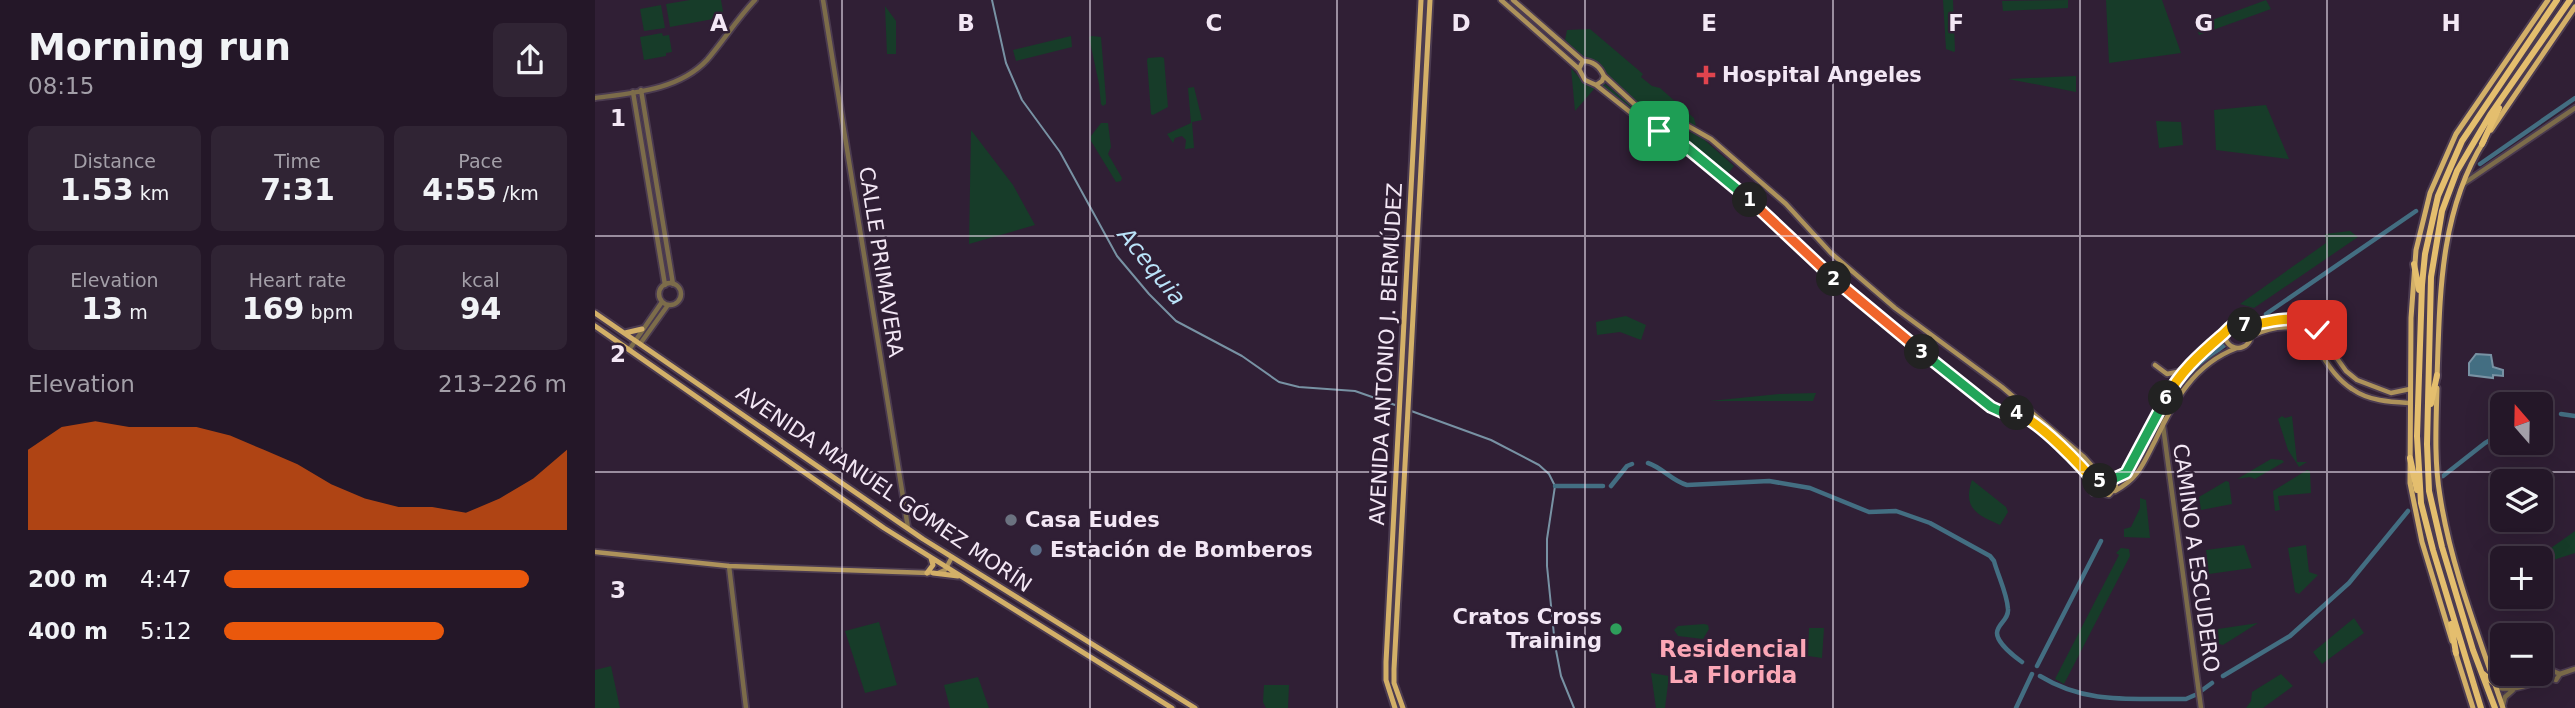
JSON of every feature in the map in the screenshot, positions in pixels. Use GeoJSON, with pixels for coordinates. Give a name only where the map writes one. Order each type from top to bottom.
{"type":"FeatureCollection","features":[{"type":"Feature","properties":{"kind":"highway"},"geometry":{"type":"LineString","coordinates":[[2421,503],[2417,436],[2421,312],[2427,241],[2438,196],[2473,122],[2557,0]]}},
{"type":"Feature","properties":{"kind":"highway"},"geometry":{"type":"LineString","coordinates":[[2495,708],[2481,673],[2435,521],[2427,468],[2430,291],[2436,238],[2457,171],[2504,95],[2573,0]]}},
{"type":"Feature","properties":{"kind":"highway"},"geometry":{"type":"LineString","coordinates":[[2482,144],[2504,95]]}},
{"type":"Feature","properties":{"kind":"highway"},"geometry":{"type":"LineString","coordinates":[[2414,264],[2421,312]]}},
{"type":"Feature","properties":{"kind":"highway"},"geometry":{"type":"LineString","coordinates":[[2428,419],[2437,375]]}},
{"type":"Feature","properties":{"kind":"highway"},"geometry":{"type":"LineString","coordinates":[[2410,458],[2446,595],[2481,708]]}},
{"type":"Feature","properties":{"kind":"highway"},"geometry":{"type":"LineString","coordinates":[[2446,595],[2456,653]]}},
{"type":"Feature","properties":{"kind":"highway"},"geometry":{"type":"LineString","coordinates":[[2481,673],[2490,680]]}},
{"type":"Feature","properties":{"kind":"main road","name":"AVENIDA ANTONIO J. BERMÚDEZ"},"geometry":{"type":"LineString","coordinates":[[1395,708],[1386,680],[1386,662],[1421,0]]}},
{"type":"Feature","properties":{"kind":"main road","name":"AVENIDA ANTONIO J. BERMÚDEZ"},"geometry":{"type":"LineString","coordinates":[[1403,708],[1393,674],[1430,0]]}},
{"type":"Feature","properties":{"kind":"main road"},"geometry":{"type":"LineString","coordinates":[[1501,0],[1579,69],[1585,80],[1596,85],[1637,118],[1686,147],[1748,198],[1817,264],[1890,327],[1991,407],[2002,412],[2019,414],[2031,422],[2090,475],[2104,494],[2114,492],[2134,478],[2162,423],[2197,372],[2212,360],[2246,345],[2251,336],[2276,327],[2290,327],[2312,339],[2336,374],[2350,388],[2383,401],[2409,403]]}},
{"type":"Feature","properties":{"kind":"main road"},"geometry":{"type":"LineString","coordinates":[[1513,0],[1583,61],[1597,66],[1604,76],[1643,112],[1694,129],[1710,139],[1786,204],[1831,253],[1895,308],[2002,387],[2084,457],[2103,478]]}},
{"type":"Feature","properties":{"kind":"main road"},"geometry":{"type":"LineString","coordinates":[[2473,708],[2419,531],[2410,483],[2409,403],[2414,264],[2426,205],[2456,134],[2547,0]]}},
{"type":"Feature","properties":{"kind":"main road"},"geometry":{"type":"LineString","coordinates":[[2490,670],[2441,505],[2436,462],[2442,265],[2452,214],[2482,144],[2575,7]]}},
{"type":"Feature","properties":{"kind":"main road"},"geometry":{"type":"LineString","coordinates":[[1579,69],[1583,61]]}},
{"type":"Feature","properties":{"kind":"main road"},"geometry":{"type":"LineString","coordinates":[[1596,85],[1604,76]]}},
{"type":"Feature","properties":{"kind":"main road"},"geometry":{"type":"LineString","coordinates":[[1413,155],[1423,156]]}},
{"type":"Feature","properties":{"kind":"main road","name":"AVENIDA MANUEL GÓMEZ MORÍN"},"geometry":{"type":"LineString","coordinates":[[595,313],[952,557],[1195,708]]}},
{"type":"Feature","properties":{"kind":"main road"},"geometry":{"type":"LineString","coordinates":[[2113,479],[2126,473],[2183,371],[2225,335],[2233,324],[2246,325],[2289,318],[2305,322],[2317,330],[2346,371],[2357,380],[2391,393],[2410,389]]}},
{"type":"Feature","properties":{"kind":"main road"},"geometry":{"type":"LineString","coordinates":[[2246,325],[2251,336]]}},
{"type":"Feature","properties":{"kind":"main road","name":"AVENIDA MANUEL GÓMEZ MORÍN"},"geometry":{"type":"LineString","coordinates":[[595,326],[884,528],[1172,708]]}},
{"type":"Feature","properties":{"kind":"main road"},"geometry":{"type":"LineString","coordinates":[[624,333],[642,329]]}},
{"type":"Feature","properties":{"kind":"main road"},"geometry":{"type":"LineString","coordinates":[[2225,335],[2229,344],[2237,348]]}},
{"type":"Feature","properties":{"kind":"main road"},"geometry":{"type":"LineString","coordinates":[[2155,365],[2167,374],[2183,371]]}},
{"type":"Feature","properties":{"kind":"main road"},"geometry":{"type":"LineString","coordinates":[[2153,445],[2159,440],[2164,442]]}},
{"type":"Feature","properties":{"kind":"main road"},"geometry":{"type":"LineString","coordinates":[[797,467],[805,466],[807,459]]}},
{"type":"Feature","properties":{"kind":"main road"},"geometry":{"type":"LineString","coordinates":[[809,475],[819,468]]}},
{"type":"Feature","properties":{"kind":"main road"},"geometry":{"type":"LineString","coordinates":[[2090,475],[2094,493]]}},
{"type":"Feature","properties":{"kind":"main road"},"geometry":{"type":"LineString","coordinates":[[2103,478],[2113,479],[2116,484],[2114,492]]}},
{"type":"Feature","properties":{"kind":"main road"},"geometry":{"type":"LineString","coordinates":[[2098,486],[2103,478]]}},
{"type":"Feature","properties":{"kind":"main road"},"geometry":{"type":"LineString","coordinates":[[595,552],[729,566],[930,573],[943,572],[952,557]]}},
{"type":"Feature","properties":{"kind":"main road"},"geometry":{"type":"LineString","coordinates":[[930,573],[933,566],[931,558]]}},
{"type":"Feature","properties":{"kind":"main road"},"geometry":{"type":"LineString","coordinates":[[930,573],[959,575]]}},
{"type":"Feature","properties":{"kind":"main road"},"geometry":{"type":"LineString","coordinates":[[1084,654],[1093,650],[1095,645]]}},
{"type":"Feature","properties":{"kind":"main road"},"geometry":{"type":"LineString","coordinates":[[1096,660],[1106,653]]}},
{"type":"Feature","properties":{"kind":"main road"},"geometry":{"type":"LineString","coordinates":[[2495,686],[2503,708]]}},
{"type":"Feature","properties":{"kind":"street"},"geometry":{"type":"LineString","coordinates":[[595,98],[669,85],[695,71],[755,0]]}},
{"type":"Feature","properties":{"kind":"street","name":"CALLE PRIMAVERA"},"geometry":{"type":"LineString","coordinates":[[823,0],[908,528]]}},
{"type":"Feature","properties":{"kind":"street"},"geometry":{"type":"LineString","coordinates":[[637,342],[642,329],[665,303],[676,303],[680,298],[679,289],[673,284],[641,90]]}},
{"type":"Feature","properties":{"kind":"street"},"geometry":{"type":"LineString","coordinates":[[632,92],[665,285],[660,292],[665,303]]}},
{"type":"Feature","properties":{"kind":"street"},"geometry":{"type":"LineString","coordinates":[[2463,184],[2575,108]]}},
{"type":"Feature","properties":{"kind":"street"},"geometry":{"type":"LineString","coordinates":[[641,143],[650,142]]}},
{"type":"Feature","properties":{"kind":"street"},"geometry":{"type":"LineString","coordinates":[[652,208],[660,206]]}},
{"type":"Feature","properties":{"kind":"street"},"geometry":{"type":"LineString","coordinates":[[661,260],[669,259]]}},
{"type":"Feature","properties":{"kind":"street"},"geometry":{"type":"LineString","coordinates":[[665,285],[673,284]]}},
{"type":"Feature","properties":{"kind":"street"},"geometry":{"type":"LineString","coordinates":[[628,350],[637,342],[665,303]]}},
{"type":"Feature","properties":{"kind":"street","name":"CAMINO A ESCUDERO"},"geometry":{"type":"LineString","coordinates":[[2161,411],[2201,708]]}},
{"type":"Feature","properties":{"kind":"street"},"geometry":{"type":"LineString","coordinates":[[729,566],[746,708]]}},
{"type":"Feature","properties":{"kind":"street"},"geometry":{"type":"LineString","coordinates":[[2497,686],[2513,689],[2548,677],[2554,680],[2560,674],[2575,669]]}},
{"type":"Feature","properties":{"kind":"street"},"geometry":{"type":"LineString","coordinates":[[2503,708],[2505,697],[2513,689]]}},
{"type":"Feature","properties":{"kind":"green space"},"geometry":{"type":"Polygon","coordinates":[[[690,0],[721,0],[724,17],[670,27],[666,4],[690,0]]]}},
{"type":"Feature","properties":{"kind":"green space"},"geometry":{"type":"Polygon","coordinates":[[[1943,0],[1953,0],[1954,52],[1946,49],[1943,0]]]}},
{"type":"Feature","properties":{"kind":"green space"},"geometry":{"type":"Polygon","coordinates":[[[2068,0],[2068,8],[2003,11],[2002,1],[2068,0]]]}},
{"type":"Feature","properties":{"kind":"green space"},"geometry":{"type":"Polygon","coordinates":[[[2106,0],[2162,0],[2181,53],[2109,63],[2106,0]]]}},
{"type":"Feature","properties":{"kind":"green space"},"geometry":{"type":"Polygon","coordinates":[[[2266,0],[2271,9],[2199,35],[2196,26],[2266,0]]]}},
{"type":"Feature","properties":{"kind":"green space"},"geometry":{"type":"Polygon","coordinates":[[[661,5],[665,28],[644,31],[640,9],[661,5]]]}},
{"type":"Feature","properties":{"kind":"green space"},"geometry":{"type":"Polygon","coordinates":[[[885,6],[896,21],[896,54],[887,54],[885,6]]]}},
{"type":"Feature","properties":{"kind":"green space"},"geometry":{"type":"Polygon","coordinates":[[[1590,29],[1643,74],[1641,77],[1652,86],[1660,88],[1694,118],[1696,126],[1638,105],[1609,79],[1599,62],[1581,55],[1565,40],[1567,30],[1590,29]]]}},
{"type":"Feature","properties":{"kind":"green space"},"geometry":{"type":"Polygon","coordinates":[[[662,33],[663,36],[669,35],[672,52],[666,53],[666,56],[644,60],[640,37],[662,33]]]}},
{"type":"Feature","properties":{"kind":"green space"},"geometry":{"type":"Polygon","coordinates":[[[1071,36],[1072,47],[1016,61],[1013,50],[1071,36]]]}},
{"type":"Feature","properties":{"kind":"green space"},"geometry":{"type":"Polygon","coordinates":[[[1089,37],[1101,37],[1106,99],[1103,106],[1089,37]]]}},
{"type":"Feature","properties":{"kind":"green space"},"geometry":{"type":"Polygon","coordinates":[[[1164,58],[1168,107],[1153,115],[1147,60],[1164,58]]]}},
{"type":"Feature","properties":{"kind":"green space"},"geometry":{"type":"Polygon","coordinates":[[[1571,68],[1584,83],[1595,88],[1575,111],[1571,68]]]}},
{"type":"Feature","properties":{"kind":"green space"},"geometry":{"type":"Polygon","coordinates":[[[2076,76],[2076,92],[2008,79],[2076,76]]]}},
{"type":"Feature","properties":{"kind":"green space"},"geometry":{"type":"Polygon","coordinates":[[[1604,83],[1643,114],[1700,136],[1734,166],[1726,176],[1681,141],[1637,115],[1601,85],[1604,83]]]}},
{"type":"Feature","properties":{"kind":"green space"},"geometry":{"type":"Polygon","coordinates":[[[1194,87],[1202,120],[1192,122],[1194,148],[1185,149],[1186,140],[1182,136],[1175,138],[1173,143],[1167,134],[1191,123],[1188,88],[1194,87]]]}},
{"type":"Feature","properties":{"kind":"green space"},"geometry":{"type":"Polygon","coordinates":[[[2266,105],[2289,159],[2216,150],[2214,110],[2266,105]]]}},
{"type":"Feature","properties":{"kind":"green space"},"geometry":{"type":"Polygon","coordinates":[[[2156,121],[2181,122],[2183,145],[2159,148],[2156,121]]]}},
{"type":"Feature","properties":{"kind":"green space"},"geometry":{"type":"Polygon","coordinates":[[[1101,123],[1108,123],[1111,147],[1108,154],[1122,178],[1121,181],[1116,182],[1091,141],[1091,136],[1101,123]]]}},
{"type":"Feature","properties":{"kind":"green space"},"geometry":{"type":"Polygon","coordinates":[[[971,130],[1013,185],[1035,225],[969,244],[971,130]]]}},
{"type":"Feature","properties":{"kind":"green space"},"geometry":{"type":"Polygon","coordinates":[[[2350,231],[2358,237],[2254,308],[2240,304],[2326,243],[2325,234],[2350,231]]]}},
{"type":"Feature","properties":{"kind":"green space"},"geometry":{"type":"Polygon","coordinates":[[[1626,316],[1646,325],[1641,340],[1620,332],[1597,335],[1596,322],[1626,316]]]}},
{"type":"Feature","properties":{"kind":"green space"},"geometry":{"type":"Polygon","coordinates":[[[1816,393],[1813,401],[1710,401],[1779,394],[1816,393]]]}},
{"type":"Feature","properties":{"kind":"green space"},"geometry":{"type":"Polygon","coordinates":[[[2292,416],[2297,462],[2307,462],[2299,467],[2288,450],[2278,419],[2292,416]]]}},
{"type":"Feature","properties":{"kind":"green space"},"geometry":{"type":"Polygon","coordinates":[[[2271,459],[2284,462],[2255,479],[2237,479],[2271,459]]]}},
{"type":"Feature","properties":{"kind":"green space"},"geometry":{"type":"Polygon","coordinates":[[[2307,470],[2310,471],[2311,493],[2278,496],[2280,510],[2275,511],[2273,491],[2307,470]]]}},
{"type":"Feature","properties":{"kind":"green space"},"geometry":{"type":"Polygon","coordinates":[[[1972,480],[2006,507],[2008,512],[2000,525],[1974,510],[1969,498],[1972,480]]]}},
{"type":"Feature","properties":{"kind":"green space"},"geometry":{"type":"Polygon","coordinates":[[[2226,481],[2229,482],[2232,504],[2201,510],[2199,497],[2226,481]]]}},
{"type":"Feature","properties":{"kind":"green space"},"geometry":{"type":"Polygon","coordinates":[[[2140,498],[2146,500],[2150,538],[2124,537],[2124,529],[2131,527],[2140,508],[2140,498]]]}},
{"type":"Feature","properties":{"kind":"green space"},"geometry":{"type":"Polygon","coordinates":[[[2575,531],[2575,553],[2553,560],[2553,547],[2575,531]]]}},
{"type":"Feature","properties":{"kind":"green space"},"geometry":{"type":"Polygon","coordinates":[[[2244,545],[2252,568],[2209,574],[2206,550],[2244,545]]]}},
{"type":"Feature","properties":{"kind":"green space"},"geometry":{"type":"Polygon","coordinates":[[[2306,545],[2309,572],[2318,575],[2299,594],[2295,592],[2288,548],[2306,545]]]}},
{"type":"Feature","properties":{"kind":"green space"},"geometry":{"type":"Polygon","coordinates":[[[2121,548],[2129,549],[2130,556],[2064,684],[2055,679],[2119,555],[2116,553],[2121,548]]]}},
{"type":"Feature","properties":{"kind":"green space"},"geometry":{"type":"Polygon","coordinates":[[[2354,618],[2364,633],[2322,664],[2313,652],[2354,618]]]}},
{"type":"Feature","properties":{"kind":"green space"},"geometry":{"type":"Polygon","coordinates":[[[879,622],[897,685],[865,693],[845,631],[879,622]]]}},
{"type":"Feature","properties":{"kind":"green space"},"geometry":{"type":"Polygon","coordinates":[[[2258,623],[2223,645],[2219,644],[2218,629],[2258,623]]]}},
{"type":"Feature","properties":{"kind":"green space"},"geometry":{"type":"Polygon","coordinates":[[[1708,625],[1709,629],[1703,639],[1678,636],[1674,630],[1678,626],[1708,625]]]}},
{"type":"Feature","properties":{"kind":"green space"},"geometry":{"type":"Polygon","coordinates":[[[1809,628],[1824,628],[1822,658],[1808,656],[1809,628]]]}},
{"type":"Feature","properties":{"kind":"green space"},"geometry":{"type":"Polygon","coordinates":[[[611,666],[620,708],[595,708],[595,670],[611,666]]]}},
{"type":"Feature","properties":{"kind":"green space"},"geometry":{"type":"Polygon","coordinates":[[[1651,673],[1669,676],[1665,708],[1656,708],[1651,673]]]}},
{"type":"Feature","properties":{"kind":"green space"},"geometry":{"type":"Polygon","coordinates":[[[2281,674],[2293,686],[2263,708],[2246,708],[2251,701],[2252,692],[2281,674]]]}},
{"type":"Feature","properties":{"kind":"green space"},"geometry":{"type":"Polygon","coordinates":[[[978,677],[989,708],[950,708],[944,685],[978,677]]]}},
{"type":"Feature","properties":{"kind":"green space"},"geometry":{"type":"Polygon","coordinates":[[[1264,685],[1289,685],[1288,708],[1266,708],[1263,702],[1264,685]]]}},
{"type":"Feature","properties":{"kind":"water"},"geometry":{"type":"Polygon","coordinates":[[[2476,354],[2491,355],[2493,367],[2503,370],[2503,376],[2493,375],[2493,378],[2469,375],[2469,363],[2476,354]]]}},
{"type":"Feature","properties":{"kind":"waterway","name":"Acequia"},"geometry":{"type":"LineString","coordinates":[[992,0],[1006,63],[1022,100],[1060,152],[1117,256],[1149,294],[1176,321],[1242,356],[1279,382],[1299,387],[1355,391],[1398,406]]}},
{"type":"Feature","properties":{"kind":"waterway"},"geometry":{"type":"LineString","coordinates":[[2480,164],[2575,98]]}},
{"type":"Feature","properties":{"kind":"waterway"},"geometry":{"type":"LineString","coordinates":[[2266,314],[2416,211]]}},
{"type":"Feature","properties":{"kind":"waterway"},"geometry":{"type":"LineString","coordinates":[[2136,470],[2179,388],[2195,368],[2225,345]]}},
{"type":"Feature","properties":{"kind":"waterway"},"geometry":{"type":"LineString","coordinates":[[1403,408],[1491,440],[1539,465],[1549,474],[1555,486],[1547,539],[1555,645],[1561,676],[1574,708]]}},
{"type":"Feature","properties":{"kind":"waterway"},"geometry":{"type":"LineString","coordinates":[[2561,414],[2575,416]]}},
{"type":"Feature","properties":{"kind":"waterway"},"geometry":{"type":"LineString","coordinates":[[2443,476],[2490,440]]}},
{"type":"Feature","properties":{"kind":"waterway"},"geometry":{"type":"LineString","coordinates":[[1648,463],[1687,485],[1769,481],[1810,488],[1869,512],[1896,511],[1930,523],[1990,556],[1994,561],[2008,609],[2007,616],[1998,630],[1998,637],[2022,662]]}},
{"type":"Feature","properties":{"kind":"waterway"},"geometry":{"type":"LineString","coordinates":[[1611,486],[1627,466],[1632,464]]}},
{"type":"Feature","properties":{"kind":"waterway"},"geometry":{"type":"LineString","coordinates":[[1555,486],[1603,486]]}},
{"type":"Feature","properties":{"kind":"waterway"},"geometry":{"type":"LineString","coordinates":[[2223,676],[2290,636],[2349,583],[2408,511]]}},
{"type":"Feature","properties":{"kind":"waterway"},"geometry":{"type":"LineString","coordinates":[[2037,666],[2101,541]]}},
{"type":"Feature","properties":{"kind":"waterway"},"geometry":{"type":"LineString","coordinates":[[2016,708],[2032,674]]}},
{"type":"Feature","properties":{"kind":"waterway"},"geometry":{"type":"LineString","coordinates":[[2040,676],[2075,692],[2093,696],[2186,699],[2195,695]]}},
{"type":"Feature","properties":{"kind":"waterway"},"geometry":{"type":"LineString","coordinates":[[2201,691],[2212,683]]}},
{"type":"Feature","properties":{"kind":"place","name":"Hospital Angeles"},"geometry":{"type":"Point","coordinates":[1706,75]}},
{"type":"Feature","properties":{"kind":"place","name":"Casa Eudes"},"geometry":{"type":"Point","coordinates":[1011,520]}},
{"type":"Feature","properties":{"kind":"place","name":"Estación de Bomberos"},"geometry":{"type":"Point","coordinates":[1036,550]}},
{"type":"Feature","properties":{"kind":"place","name":"Cratos Cross Training"},"geometry":{"type":"Point","coordinates":[1616,629]}},
{"type":"Feature","properties":{"kind":"district","name":"Residencial La Florida"},"geometry":{"type":"Point","coordinates":[1733,662]}},
{"type":"Feature","properties":{"kind":"route"},"geometry":{"type":"LineString","coordinates":[[1659,131],[1686,147],[1731,184],[1890,327],[1991,407],[2002,412],[2019,414],[2031,422],[2084,468],[2098,486],[2105,477],[2113,479],[2126,473],[2171,388],[2183,371],[2225,335],[2230,326],[2289,318],[2305,322],[2317,330]]}}]}
